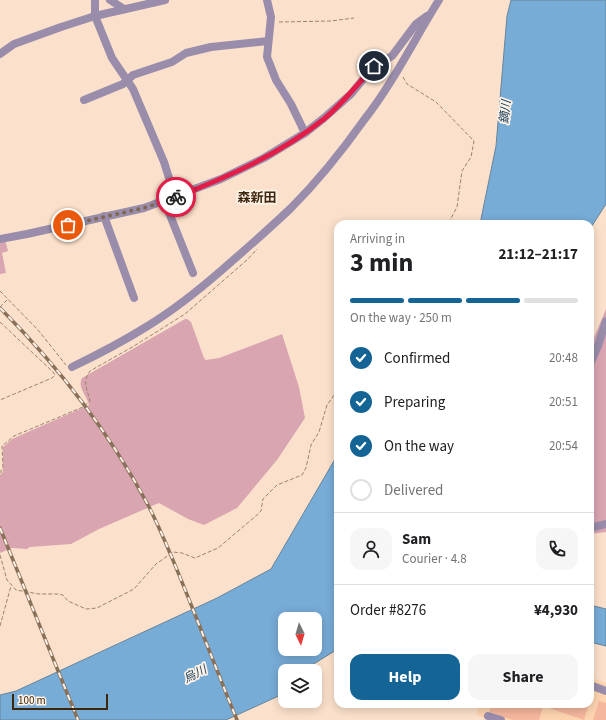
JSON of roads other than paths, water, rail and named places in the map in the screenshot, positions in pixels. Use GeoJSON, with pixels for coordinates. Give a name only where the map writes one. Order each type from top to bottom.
{"type":"FeatureCollection","features":[{"type":"Feature","properties":{"kind":"street"},"geometry":{"type":"LineString","coordinates":[[95,0],[94,16],[112,58],[133,89],[161,155],[175,197]]}},
{"type":"Feature","properties":{"kind":"street"},"geometry":{"type":"LineString","coordinates":[[110,0],[124,9]]}},
{"type":"Feature","properties":{"kind":"street"},"geometry":{"type":"LineString","coordinates":[[0,54],[14,44],[94,16],[164,0]]}},
{"type":"Feature","properties":{"kind":"street"},"geometry":{"type":"LineString","coordinates":[[267,0],[271,17],[267,57],[273,74],[291,104],[305,133]]}},
{"type":"Feature","properties":{"kind":"street"},"geometry":{"type":"LineString","coordinates":[[72,367],[147,327],[175,308],[251,246],[291,207],[324,171],[365,120],[397,71],[439,0]]}},
{"type":"Feature","properties":{"kind":"street"},"geometry":{"type":"LineString","coordinates":[[0,239],[144,208],[221,179],[264,158],[305,133],[324,118],[350,94],[374,66],[392,56],[416,24],[431,13]]}},
{"type":"Feature","properties":{"kind":"street"},"geometry":{"type":"LineString","coordinates":[[84,100],[123,84],[133,75],[172,62],[186,53],[211,47],[268,41]]}},
{"type":"Feature","properties":{"kind":"street"},"geometry":{"type":"LineString","coordinates":[[164,200],[193,273]]}},
{"type":"Feature","properties":{"kind":"street"},"geometry":{"type":"LineString","coordinates":[[104,216],[134,298]]}},
{"type":"Feature","properties":{"kind":"street"},"geometry":{"type":"LineString","coordinates":[[594,355],[606,321]]}},
{"type":"Feature","properties":{"kind":"street"},"geometry":{"type":"LineString","coordinates":[[594,527],[606,524]]}},
{"type":"Feature","properties":{"kind":"street"},"geometry":{"type":"LineString","coordinates":[[594,686],[606,691]]}},
{"type":"Feature","properties":{"kind":"street"},"geometry":{"type":"LineString","coordinates":[[488,716],[500,720]]}},
{"type":"Feature","properties":{"kind":"water","name":"鏑川"},"geometry":{"type":"Polygon","coordinates":[[[511,0],[606,0],[606,204],[594,223],[594,220],[481,220],[496,146],[507,16],[511,0]]]}},
{"type":"Feature","properties":{"kind":"water","name":"烏川"},"geometry":{"type":"Polygon","coordinates":[[[334,461],[334,651],[313,664],[278,664],[278,696],[226,720],[0,720],[0,695],[16,691],[217,598],[271,569],[334,461]]]}},
{"type":"Feature","properties":{"kind":"water"},"geometry":{"type":"Polygon","coordinates":[[[594,606],[606,609],[606,646],[594,643],[594,606]]]}},
{"type":"Feature","properties":{"kind":"railway"},"geometry":{"type":"LineString","coordinates":[[0,308],[43,353],[82,401],[100,426],[133,478],[165,541],[237,720]]}},
{"type":"Feature","properties":{"kind":"railway"},"geometry":{"type":"LineString","coordinates":[[0,528],[78,720]]}},
{"type":"Feature","properties":{"kind":"district","name":"森新田"},"geometry":{"type":"Point","coordinates":[257,197]}}]}
